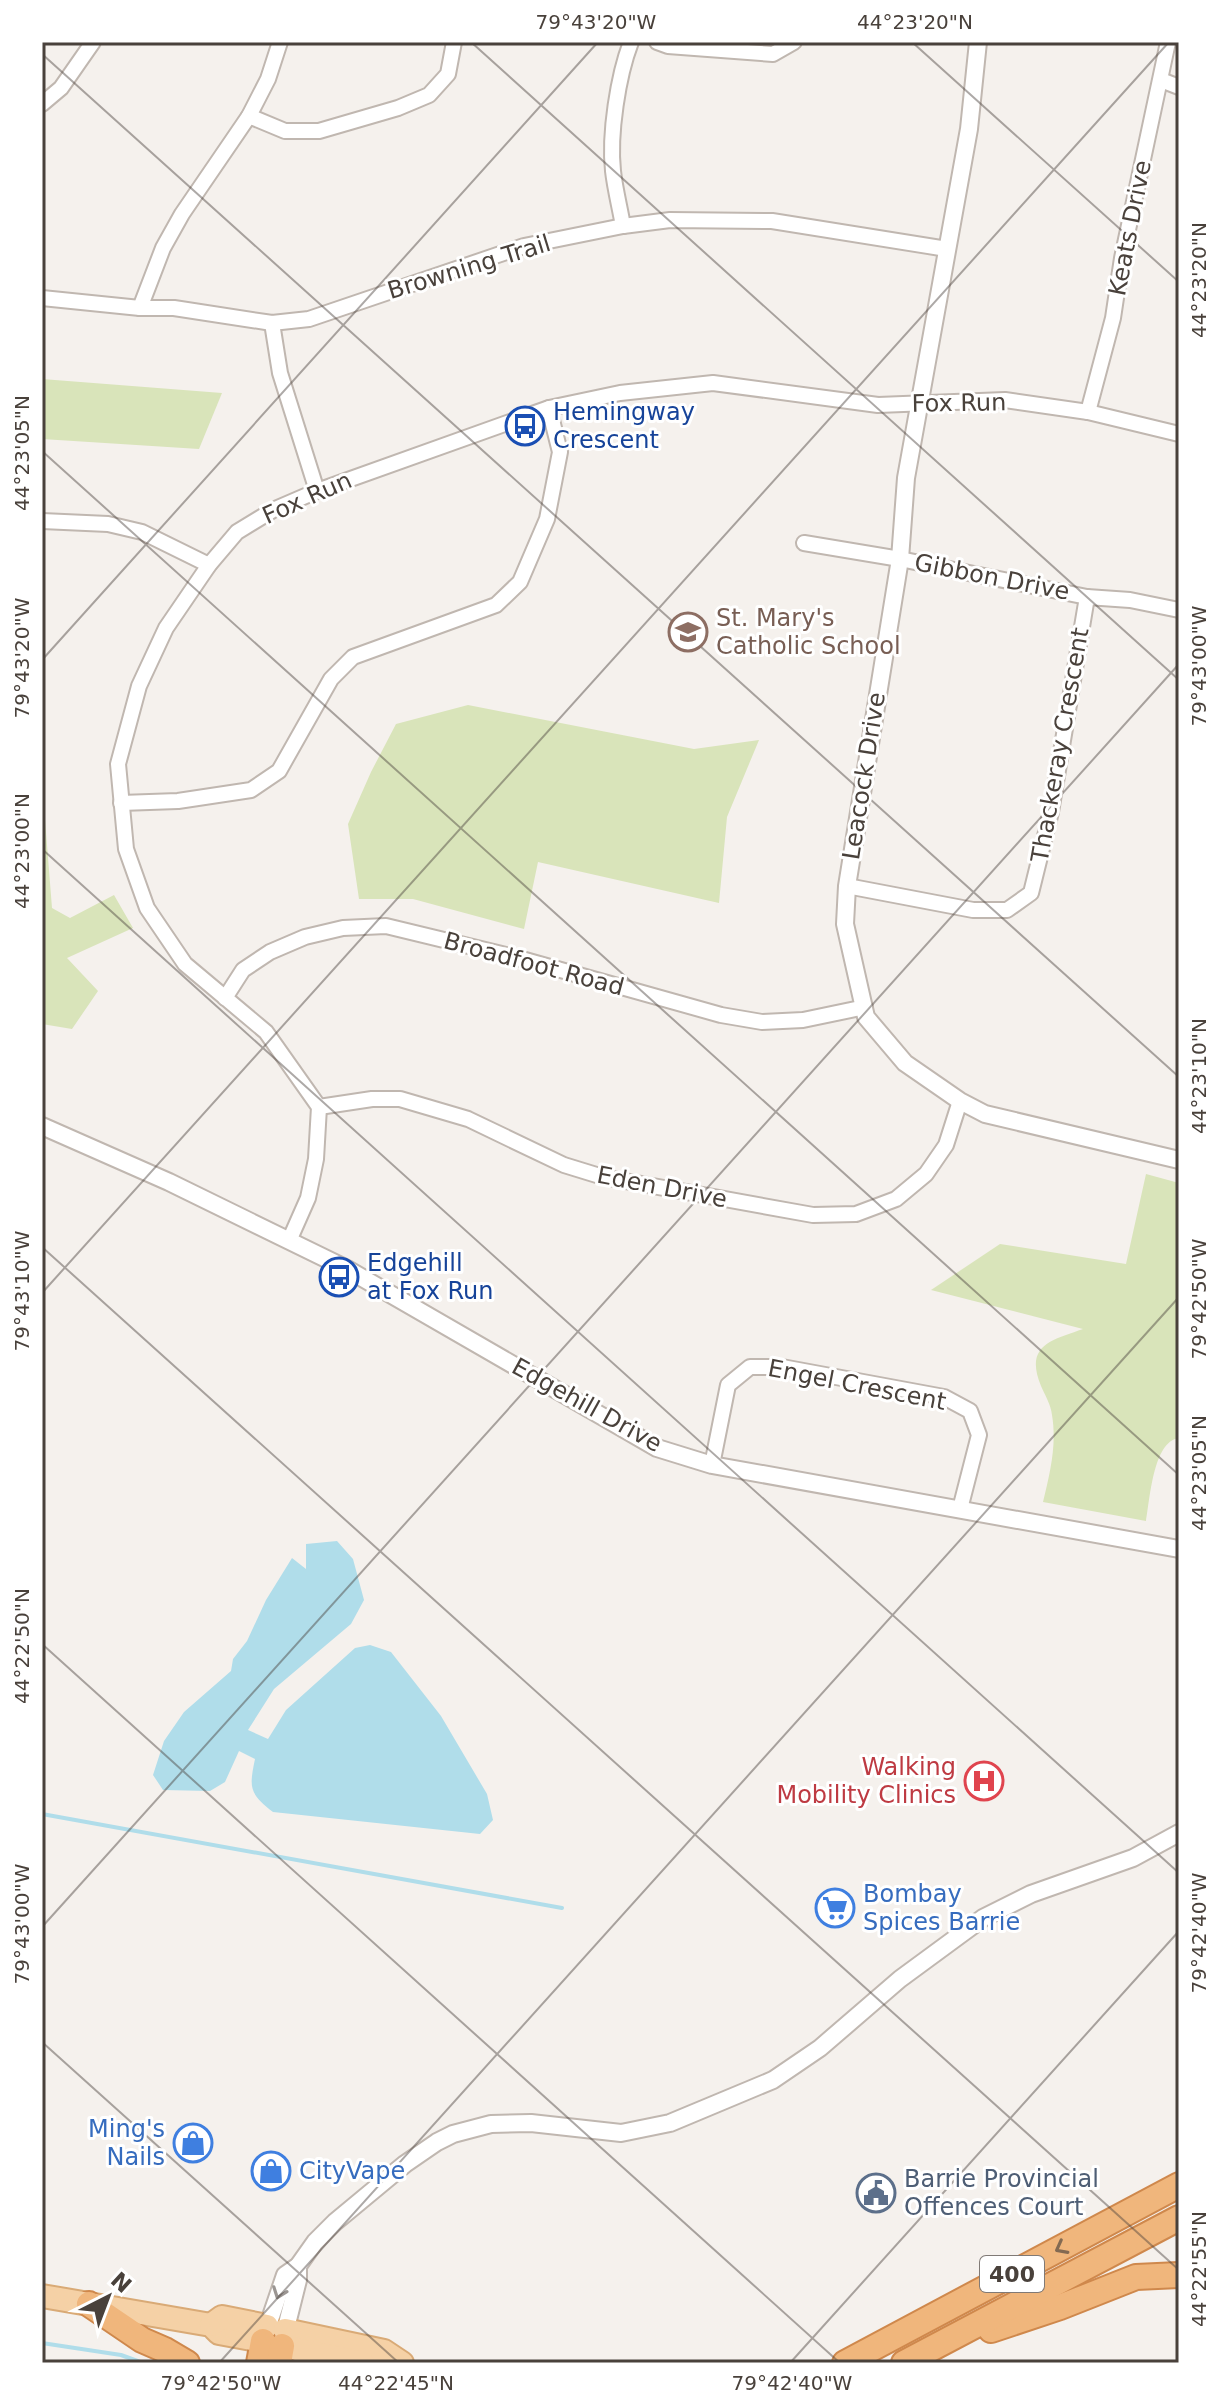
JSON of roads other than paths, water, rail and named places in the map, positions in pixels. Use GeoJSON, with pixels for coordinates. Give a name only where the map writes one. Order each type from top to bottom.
{"type":"FeatureCollection","features":[{"type":"Feature","properties":{"kind":"highway","name":"400"},"geometry":{"type":"LineString","coordinates":[[845,2363],[1179,2185]]}},
{"type":"Feature","properties":{"kind":"highway","name":"400"},"geometry":{"type":"LineString","coordinates":[[914,2358],[1179,2218]]}},
{"type":"Feature","properties":{"kind":"highway"},"geometry":{"type":"LineString","coordinates":[[914,2358],[1136,2277],[1179,2275]]}},
{"type":"Feature","properties":{"kind":"highway"},"geometry":{"type":"LineString","coordinates":[[89,2304],[142,2340],[187,2363]]}},
{"type":"Feature","properties":{"kind":"main road"},"geometry":{"type":"LineString","coordinates":[[42,2296],[211,2325],[219,2333],[363,2363]]}},
{"type":"Feature","properties":{"kind":"main road"},"geometry":{"type":"LineString","coordinates":[[273,2345],[384,2351],[399,2363]]}},
{"type":"Feature","properties":{"kind":"street"},"geometry":{"type":"LineString","coordinates":[[42,104],[61,88],[93,42]]}},
{"type":"Feature","properties":{"kind":"street"},"geometry":{"type":"LineString","coordinates":[[140,308],[163,248],[182,214],[249,116],[268,79],[280,42]]}},
{"type":"Feature","properties":{"kind":"street"},"geometry":{"type":"LineString","coordinates":[[249,116],[285,131],[319,131],[398,108],[429,95],[448,74],[454,42]]}},
{"type":"Feature","properties":{"kind":"street"},"geometry":{"type":"LineString","coordinates":[[623,226],[613,169],[613,135],[623,63],[631,42]]}},
{"type":"Feature","properties":{"kind":"street"},"geometry":{"type":"LineString","coordinates":[[657,42],[668,46],[773,54],[794,42]]}},
{"type":"Feature","properties":{"kind":"street","name":"Leacock Drive"},"geometry":{"type":"LineString","coordinates":[[978,42],[969,129],[906,478],[900,559],[847,886],[845,924],[866,1017],[905,1063],[960,1101],[985,1114],[1179,1160]]}},
{"type":"Feature","properties":{"kind":"street","name":"Keats Drive"},"geometry":{"type":"LineString","coordinates":[[1088,412],[1113,318],[1122,258],[1168,42]]}},
{"type":"Feature","properties":{"kind":"street"},"geometry":{"type":"LineString","coordinates":[[1161,80],[1179,87]]}},
{"type":"Feature","properties":{"kind":"street","name":"Browning Trail"},"geometry":{"type":"LineString","coordinates":[[42,298],[140,308],[174,308],[272,323],[309,319],[524,246],[670,220],[772,221],[947,249]]}},
{"type":"Feature","properties":{"kind":"street"},"geometry":{"type":"LineString","coordinates":[[272,323],[280,373],[317,491]]}},
{"type":"Feature","properties":{"kind":"street","name":"Fox Run"},"geometry":{"type":"LineString","coordinates":[[319,1107],[266,1032],[185,964],[147,908],[126,849],[118,764],[139,686],[166,628],[209,565],[237,532],[273,510],[317,491],[549,408],[620,393],[713,383],[878,405],[1005,400],[1088,412],[1179,434]]}},
{"type":"Feature","properties":{"kind":"street"},"geometry":{"type":"LineString","coordinates":[[121,803],[178,801],[251,790],[279,771],[331,679],[353,657],[496,605],[520,582],[547,519],[560,452],[549,408]]}},
{"type":"Feature","properties":{"kind":"street"},"geometry":{"type":"LineString","coordinates":[[42,521],[108,524],[142,532],[209,565]]}},
{"type":"Feature","properties":{"kind":"street","name":"Gibbon Drive"},"geometry":{"type":"LineString","coordinates":[[804,543],[1087,597],[1130,600],[1179,610]]}},
{"type":"Feature","properties":{"kind":"street","name":"Thackeray Crescent"},"geometry":{"type":"LineString","coordinates":[[847,886],[973,910],[1007,910],[1031,893],[1051,812],[1087,597]]}},
{"type":"Feature","properties":{"kind":"street","name":"Broadfoot Road"},"geometry":{"type":"LineString","coordinates":[[225,998],[243,970],[270,952],[305,937],[343,928],[386,926],[518,958],[721,1015],[762,1022],[803,1020],[865,1007]]}},
{"type":"Feature","properties":{"kind":"street","name":"Eden Drive"},"geometry":{"type":"LineString","coordinates":[[319,1107],[372,1099],[400,1099],[468,1119],[564,1165],[603,1177],[813,1215],[856,1214],[896,1199],[926,1174],[946,1145],[960,1101]]}},
{"type":"Feature","properties":{"kind":"street"},"geometry":{"type":"LineString","coordinates":[[289,1241],[308,1198],[316,1159],[319,1107]]}},
{"type":"Feature","properties":{"kind":"street","name":"Edgehill Drive"},"geometry":{"type":"LineString","coordinates":[[42,1126],[169,1182],[347,1269],[657,1448],[712,1465],[1179,1549]]}},
{"type":"Feature","properties":{"kind":"street","name":"Engel Crescent"},"geometry":{"type":"LineString","coordinates":[[712,1465],[728,1385],[750,1367],[782,1367],[944,1397],[970,1411],[979,1435],[960,1509]]}},
{"type":"Feature","properties":{"kind":"street"},"geometry":{"type":"LineString","coordinates":[[273,2345],[298,2280],[298,2266],[315,2242],[421,2151],[453,2134],[491,2124],[531,2123],[621,2133],[670,2123],[773,2080],[820,2048],[900,1979],[983,1918],[1031,1894],[1133,1858],[1179,1833]]}},
{"type":"Feature","properties":{"kind":"water"},"geometry":{"type":"Polygon","coordinates":[[[337,1541],[353,1559],[364,1600],[351,1624],[274,1689],[248,1730],[268,1739],[286,1710],[355,1648],[370,1645],[391,1652],[441,1716],[487,1794],[493,1820],[480,1834],[273,1812],[255,1795],[252,1777],[255,1759],[239,1751],[225,1782],[210,1791],[163,1790],[153,1775],[164,1741],[184,1712],[231,1671],[233,1659],[247,1641],[266,1600],[292,1558],[306,1569],[306,1544],[337,1541]]]}},
{"type":"Feature","properties":{"kind":"waterway"},"geometry":{"type":"LineString","coordinates":[[42,1814],[562,1908]]}},
{"type":"Feature","properties":{"kind":"waterway"},"geometry":{"type":"LineString","coordinates":[[42,2343],[121,2355],[143,2363]]}},
{"type":"Feature","properties":{"kind":"place","name":"Hemingway Crescent"},"geometry":{"type":"Point","coordinates":[525,426]}},
{"type":"Feature","properties":{"kind":"place","name":"St. Mary's Catholic School"},"geometry":{"type":"Point","coordinates":[688,632]}},
{"type":"Feature","properties":{"kind":"place","name":"Edgehill at Fox Run"},"geometry":{"type":"Point","coordinates":[339,1277]}},
{"type":"Feature","properties":{"kind":"place","name":"Walking Mobility Clinics"},"geometry":{"type":"Point","coordinates":[984,1781]}},
{"type":"Feature","properties":{"kind":"place","name":"Bombay Spices Barrie"},"geometry":{"type":"Point","coordinates":[835,1908]}},
{"type":"Feature","properties":{"kind":"place","name":"Ming's Nails"},"geometry":{"type":"Point","coordinates":[193,2143]}},
{"type":"Feature","properties":{"kind":"place","name":"CityVape"},"geometry":{"type":"Point","coordinates":[271,2171]}},
{"type":"Feature","properties":{"kind":"place","name":"Barrie Provincial Offences Court"},"geometry":{"type":"Point","coordinates":[876,2193]}}]}
